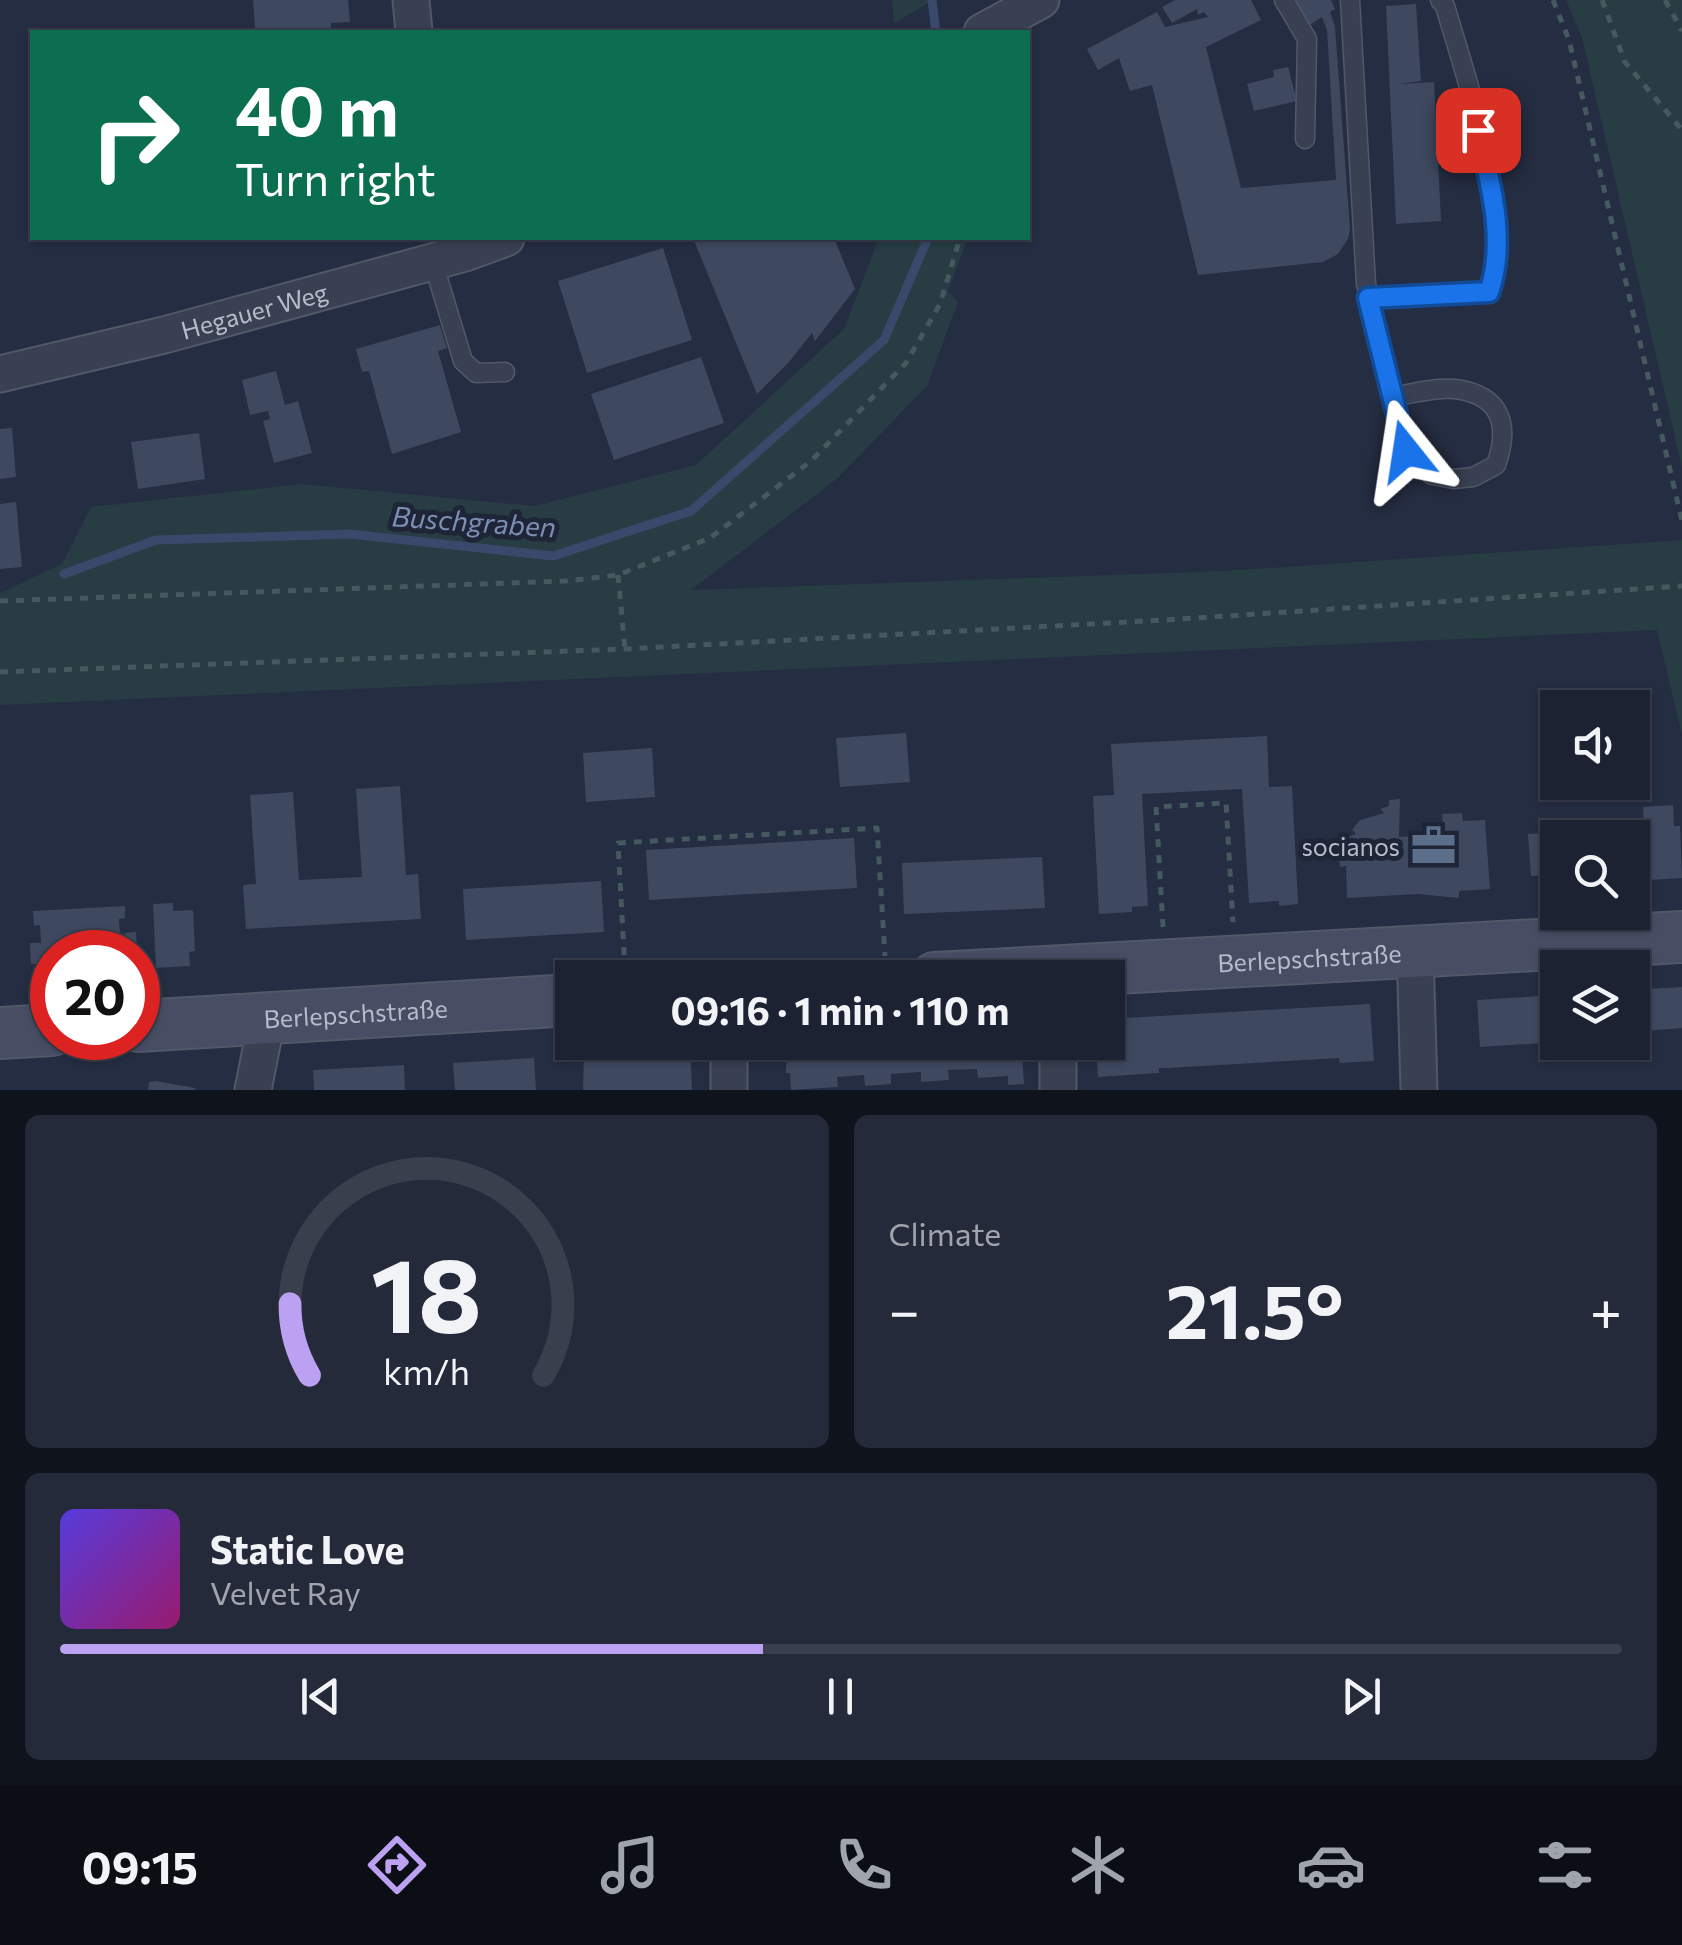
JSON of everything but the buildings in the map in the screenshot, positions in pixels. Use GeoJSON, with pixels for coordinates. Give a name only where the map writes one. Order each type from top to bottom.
{"type":"FeatureCollection","features":[{"type":"Feature","properties":{"kind":"street"},"geometry":{"type":"LineString","coordinates":[[411,0],[414,30]]}},
{"type":"Feature","properties":{"kind":"street"},"geometry":{"type":"LineString","coordinates":[[986,30],[1041,0]]}},
{"type":"Feature","properties":{"kind":"street","name":"Hegauer Weg"},"geometry":{"type":"LineString","coordinates":[[0,374],[164,335],[498,240]]}},
{"type":"Feature","properties":{"kind":"street","name":"Berlepschstraße"},"geometry":{"type":"LineString","coordinates":[[1125,969],[1682,936]]}},
{"type":"Feature","properties":{"kind":"street"},"geometry":{"type":"LineString","coordinates":[[1415,949],[1419,1090]]}},
{"type":"Feature","properties":{"kind":"street","name":"Berlepschstraße"},"geometry":{"type":"LineString","coordinates":[[160,1025],[555,1001]]}},
{"type":"Feature","properties":{"kind":"street"},"geometry":{"type":"LineString","coordinates":[[253,1090],[267,1018]]}},
{"type":"Feature","properties":{"kind":"street"},"geometry":{"type":"LineString","coordinates":[[0,1033],[30,1031]]}},
{"type":"Feature","properties":{"kind":"street"},"geometry":{"type":"LineString","coordinates":[[729,1060],[730,1090]]}},
{"type":"Feature","properties":{"kind":"street"},"geometry":{"type":"LineString","coordinates":[[1058,1060],[1058,1090]]}},
{"type":"Feature","properties":{"kind":"lane"},"geometry":{"type":"LineString","coordinates":[[1284,0],[1307,39],[1305,139]]}},
{"type":"Feature","properties":{"kind":"lane"},"geometry":{"type":"LineString","coordinates":[[1350,0],[1368,298],[1391,397],[1406,451],[1432,474],[1454,479],[1473,477],[1496,465],[1504,441],[1504,423],[1494,408],[1476,394],[1452,388],[1391,397]]}},
{"type":"Feature","properties":{"kind":"lane"},"geometry":{"type":"LineString","coordinates":[[1368,298],[1489,292],[1495,275],[1495,205],[1470,93],[1440,0]]}},
{"type":"Feature","properties":{"kind":"lane"},"geometry":{"type":"LineString","coordinates":[[453,251],[462,361],[476,373],[506,372]]}},
{"type":"Feature","properties":{"kind":"path"},"geometry":{"type":"LineString","coordinates":[[1554,0],[1569,40],[1682,521]]}},
{"type":"Feature","properties":{"kind":"path"},"geometry":{"type":"LineString","coordinates":[[1602,0],[1625,62],[1682,130]]}},
{"type":"Feature","properties":{"kind":"path"},"geometry":{"type":"LineString","coordinates":[[1664,0],[1682,30]]}},
{"type":"Feature","properties":{"kind":"path"},"geometry":{"type":"LineString","coordinates":[[0,602],[566,581],[618,574],[710,538],[811,461],[906,363],[940,304],[959,240]]}},
{"type":"Feature","properties":{"kind":"path"},"geometry":{"type":"LineString","coordinates":[[618,574],[625,649]]}},
{"type":"Feature","properties":{"kind":"path"},"geometry":{"type":"LineString","coordinates":[[0,672],[625,649],[1165,620],[1682,586]]}},
{"type":"Feature","properties":{"kind":"path"},"geometry":{"type":"LineString","coordinates":[[1164,940],[1156,808],[1191,805],[1226,803],[1234,936]]}},
{"type":"Feature","properties":{"kind":"path"},"geometry":{"type":"LineString","coordinates":[[625,960],[618,843],[877,828],[885,956]]}},
{"type":"Feature","properties":{"kind":"shaded area"},"geometry":{"type":"Polygon","coordinates":[[[892,0],[934,0],[894,23],[892,0]]]}},
{"type":"Feature","properties":{"kind":"shaded area"},"geometry":{"type":"Polygon","coordinates":[[[1566,0],[1682,0],[1682,467],[1582,38],[1566,0]]]}},
{"type":"Feature","properties":{"kind":"shaded area"},"geometry":{"type":"Polygon","coordinates":[[[878,240],[967,240],[948,291],[958,302],[927,386],[838,478],[691,590],[1224,571],[1682,540],[1682,735],[1657,630],[0,705],[0,593],[62,564],[91,507],[301,484],[535,506],[696,465],[844,329],[878,240]]]}},
{"type":"Feature","properties":{"kind":"waterway","name":"Buschgraben"},"geometry":{"type":"LineString","coordinates":[[932,0],[936,30]]}},
{"type":"Feature","properties":{"kind":"waterway","name":"Buschgraben"},"geometry":{"type":"LineString","coordinates":[[64,574],[156,540],[350,534],[553,556],[691,511],[884,340],[927,240]]}},
{"type":"Feature","properties":{"kind":"place","name":"socianos"},"geometry":{"type":"Point","coordinates":[1433,846]}},
{"type":"Feature","properties":{"kind":"route"},"geometry":{"type":"LineString","coordinates":[[1406,451],[1368,298],[1489,292],[1495,275],[1495,205],[1478,130]]}}]}
